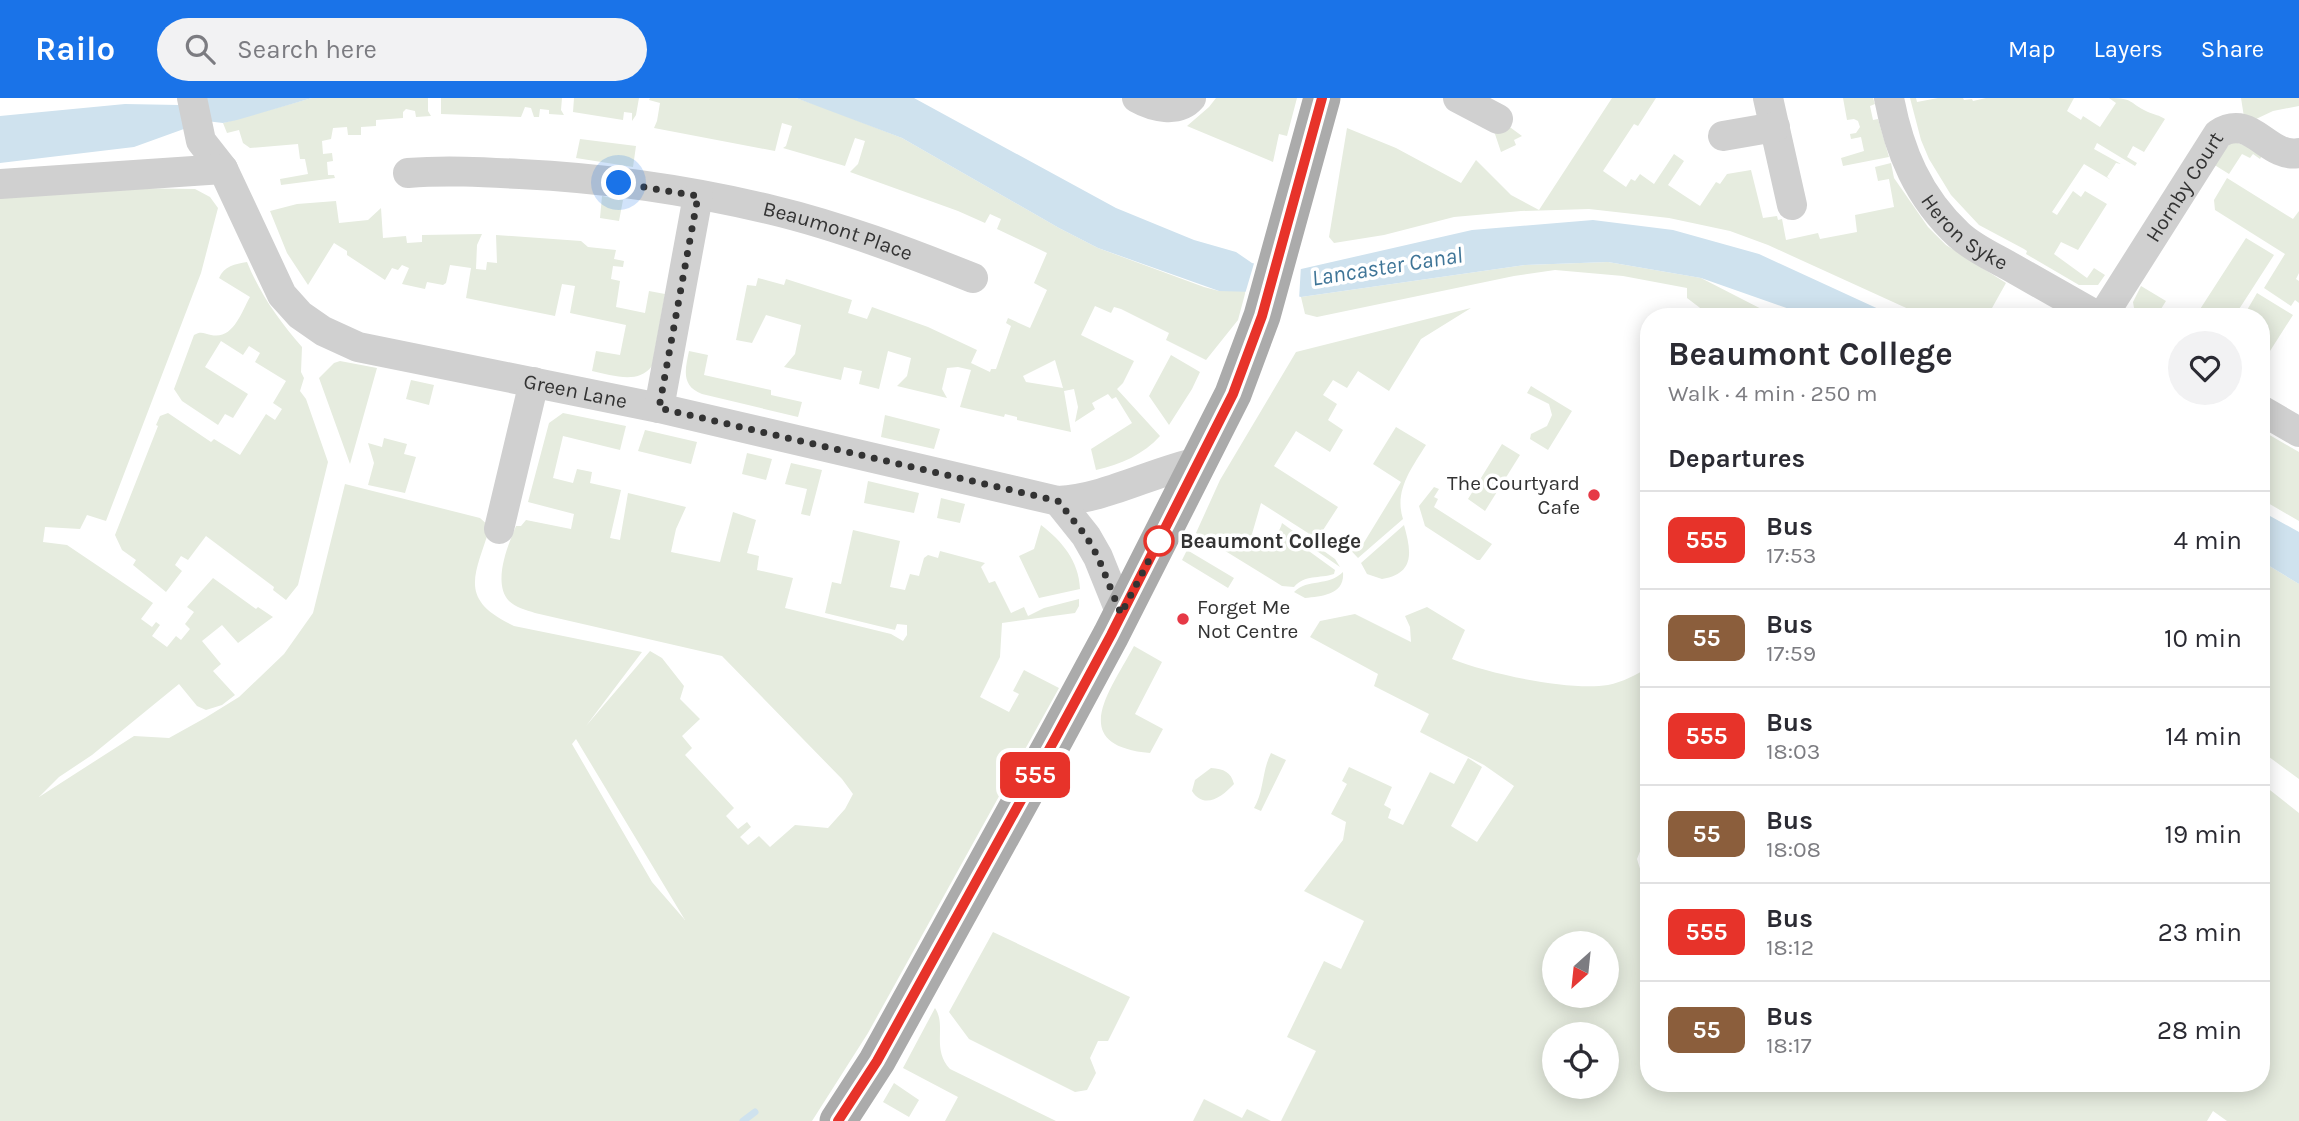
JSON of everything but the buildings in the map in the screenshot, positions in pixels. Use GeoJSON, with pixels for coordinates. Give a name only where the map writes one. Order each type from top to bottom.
{"type":"FeatureCollection","features":[{"type":"Feature","properties":{"kind":"main road"},"geometry":{"type":"LineString","coordinates":[[838,1121],[882,1052],[1056,737],[1233,394],[1262,316],[1322,98]]}},
{"type":"Feature","properties":{"kind":"street","name":"Green Lane"},"geometry":{"type":"LineString","coordinates":[[192,98],[201,141],[223,169],[282,295],[300,315],[323,331],[358,347],[659,408],[1058,501],[1113,490],[1138,483],[1168,469],[1199,462]]}},
{"type":"Feature","properties":{"kind":"street"},"geometry":{"type":"LineString","coordinates":[[1143,101],[1174,106],[1188,102],[1191,98]]}},
{"type":"Feature","properties":{"kind":"street"},"geometry":{"type":"LineString","coordinates":[[1458,98],[1494,110]]}},
{"type":"Feature","properties":{"kind":"street"},"geometry":{"type":"LineString","coordinates":[[1768,98],[1792,205]]}},
{"type":"Feature","properties":{"kind":"street","name":"Heron Syke"},"geometry":{"type":"LineString","coordinates":[[1889,98],[1900,147],[1913,176],[1944,218],[1961,236],[1985,252],[2084,308]]}},
{"type":"Feature","properties":{"kind":"street"},"geometry":{"type":"LineString","coordinates":[[1723,136],[1775,127]]}},
{"type":"Feature","properties":{"kind":"street","name":"Hornby Court"},"geometry":{"type":"LineString","coordinates":[[2106,308],[2218,134],[2240,127],[2280,151],[2290,155],[2299,153]]}},
{"type":"Feature","properties":{"kind":"street"},"geometry":{"type":"LineString","coordinates":[[0,184],[223,169]]}},
{"type":"Feature","properties":{"kind":"street","name":"Beaumont Place"},"geometry":{"type":"LineString","coordinates":[[408,173],[474,172],[582,177],[774,210],[871,240],[973,278]]}},
{"type":"Feature","properties":{"kind":"street"},"geometry":{"type":"LineString","coordinates":[[659,408],[698,196]]}},
{"type":"Feature","properties":{"kind":"street"},"geometry":{"type":"LineString","coordinates":[[499,529],[534,382]]}},
{"type":"Feature","properties":{"kind":"street"},"geometry":{"type":"LineString","coordinates":[[2270,413],[2296,422]]}},
{"type":"Feature","properties":{"kind":"street"},"geometry":{"type":"LineString","coordinates":[[1058,501],[1086,536],[1098,557],[1121,614]]}},
{"type":"Feature","properties":{"kind":"shaded area"},"geometry":{"type":"Polygon","coordinates":[[[312,98],[428,98],[428,111],[431,116],[416,117],[415,111],[406,109],[403,118],[376,120],[376,126],[361,127],[361,135],[348,135],[347,127],[333,128],[331,139],[322,141],[323,154],[332,153],[333,161],[327,162],[328,175],[334,175],[335,178],[281,185],[280,179],[308,174],[305,159],[300,159],[298,144],[250,148],[243,143],[239,130],[227,133],[223,123],[312,98]]]}},
{"type":"Feature","properties":{"kind":"shaded area"},"geometry":{"type":"Polygon","coordinates":[[[441,98],[562,98],[561,110],[564,115],[549,114],[549,110],[540,109],[539,117],[534,117],[531,108],[525,107],[521,117],[441,114],[441,98]]]}},
{"type":"Feature","properties":{"kind":"shaded area"},"geometry":{"type":"Polygon","coordinates":[[[574,98],[639,98],[632,121],[632,113],[624,112],[623,120],[573,112],[574,98]]]}},
{"type":"Feature","properties":{"kind":"shaded area"},"geometry":{"type":"Polygon","coordinates":[[[796,98],[825,108],[902,138],[1098,248],[1204,287],[1219,291],[1246,290],[1238,320],[1206,360],[1166,340],[1169,333],[1121,309],[1114,307],[1111,313],[1095,306],[1081,335],[1134,361],[1117,389],[1160,436],[1131,458],[1096,470],[1091,449],[1132,423],[1116,397],[1112,399],[1108,394],[1092,403],[1095,409],[1075,422],[1078,407],[1074,389],[1064,391],[1071,432],[1017,420],[1017,417],[1005,414],[1004,417],[960,407],[971,370],[947,368],[942,389],[947,398],[897,386],[907,376],[911,358],[888,351],[879,389],[859,384],[862,371],[844,367],[841,380],[784,367],[795,354],[801,325],[766,315],[752,343],[736,340],[747,285],[756,286],[758,278],[784,285],[786,279],[852,300],[848,313],[867,319],[872,307],[928,327],[977,350],[971,363],[990,372],[991,369],[996,369],[1011,326],[1006,323],[1008,318],[1030,328],[1047,290],[1034,283],[1047,253],[997,229],[1001,219],[990,214],[985,223],[850,172],[858,164],[865,141],[855,138],[845,166],[783,148],[792,126],[782,123],[775,151],[654,128],[660,103],[649,100],[796,98]],[[1055,360],[1023,376],[1026,382],[1063,388],[1055,360]]]}},
{"type":"Feature","properties":{"kind":"shaded area"},"geometry":{"type":"Polygon","coordinates":[[[1216,98],[1297,98],[1287,136],[1279,134],[1273,162],[1187,126],[1216,98]]]}},
{"type":"Feature","properties":{"kind":"shaded area"},"geometry":{"type":"Polygon","coordinates":[[[1612,98],[1656,98],[1638,126],[1634,124],[1603,171],[1626,187],[1631,179],[1635,181],[1640,174],[1654,184],[1674,154],[1684,161],[1668,185],[1700,206],[1716,182],[1720,184],[1727,174],[1751,170],[1763,218],[1777,216],[1778,220],[1782,219],[1786,240],[1818,233],[1820,239],[1857,232],[1855,215],[1894,207],[1889,179],[1878,181],[1875,167],[1891,163],[1894,178],[1928,227],[1946,245],[2006,283],[1992,308],[1906,308],[1768,245],[1730,231],[1669,218],[1589,209],[1454,217],[1384,235],[1334,243],[1329,237],[1347,128],[1396,148],[1461,183],[1476,160],[1511,195],[1539,210],[1612,98]]]}},
{"type":"Feature","properties":{"kind":"shaded area"},"geometry":{"type":"Polygon","coordinates":[[[1843,98],[1873,98],[1875,104],[1870,106],[1873,120],[1878,119],[1889,157],[1843,166],[1841,158],[1864,151],[1861,137],[1851,139],[1850,134],[1856,133],[1860,127],[1858,121],[1847,120],[1843,98]]]}},
{"type":"Feature","properties":{"kind":"shaded area"},"geometry":{"type":"Polygon","coordinates":[[[1910,98],[1916,98],[1917,102],[1938,98],[1963,98],[1973,101],[1986,98],[2074,98],[2067,111],[2081,120],[2083,116],[2100,127],[2116,103],[2109,98],[2117,98],[2127,100],[2165,119],[2144,152],[2133,146],[2127,157],[2137,163],[2135,166],[2097,143],[2094,149],[2121,164],[2116,163],[2107,177],[2111,180],[2084,164],[2052,212],[2057,215],[2073,191],[2081,197],[2085,191],[2107,204],[2078,250],[2061,242],[2054,254],[2087,278],[2094,268],[2105,275],[2098,285],[2079,285],[2026,254],[2024,249],[1979,225],[1951,195],[1929,159],[1910,98]]]}},
{"type":"Feature","properties":{"kind":"shaded area"},"geometry":{"type":"Polygon","coordinates":[[[2241,98],[2299,98],[2299,106],[2273,111],[2256,119],[2244,117],[2241,98]]]}},
{"type":"Feature","properties":{"kind":"shaded area"},"geometry":{"type":"Polygon","coordinates":[[[1507,125],[1522,136],[1514,140],[1516,145],[1501,152],[1494,131],[1507,125]]]}},
{"type":"Feature","properties":{"kind":"shaded area"},"geometry":{"type":"Polygon","coordinates":[[[580,139],[636,146],[633,167],[576,158],[580,139]]]}},
{"type":"Feature","properties":{"kind":"shaded area"},"geometry":{"type":"Polygon","coordinates":[[[2232,141],[2264,152],[2260,159],[2253,154],[2250,158],[2242,154],[2229,174],[2213,164],[2232,141]]]}},
{"type":"Feature","properties":{"kind":"shaded area"},"geometry":{"type":"Polygon","coordinates":[[[2227,178],[2293,219],[2299,211],[2299,273],[2296,279],[2299,281],[2299,303],[2295,300],[2291,306],[2264,288],[2285,254],[2215,210],[2214,200],[2227,178]]]}},
{"type":"Feature","properties":{"kind":"shaded area"},"geometry":{"type":"Polygon","coordinates":[[[124,188],[195,189],[210,197],[218,208],[201,273],[106,521],[87,515],[80,529],[45,527],[43,542],[67,545],[153,603],[141,619],[152,627],[156,622],[160,625],[152,636],[167,647],[176,636],[181,640],[190,629],[185,624],[194,612],[187,607],[213,578],[256,609],[258,607],[273,617],[238,643],[222,625],[202,641],[221,664],[213,671],[235,695],[222,705],[206,710],[197,706],[179,684],[92,755],[59,777],[39,797],[134,736],[169,738],[205,718],[239,697],[284,654],[313,613],[345,484],[480,518],[490,527],[479,559],[475,585],[477,596],[496,616],[514,626],[642,652],[586,726],[650,651],[662,658],[684,686],[680,699],[700,719],[682,736],[692,748],[685,755],[734,808],[726,816],[738,829],[747,822],[751,827],[740,837],[748,845],[759,836],[770,847],[795,825],[828,828],[845,809],[853,794],[842,779],[722,656],[535,613],[509,601],[504,593],[502,574],[516,526],[521,526],[526,520],[571,529],[574,514],[528,502],[549,423],[563,413],[626,426],[620,450],[563,436],[553,478],[573,483],[577,469],[592,472],[590,483],[621,490],[610,538],[620,540],[628,493],[686,507],[676,529],[671,552],[720,562],[733,512],[756,520],[747,553],[759,556],[757,570],[793,578],[785,608],[891,634],[903,641],[907,635],[907,625],[897,624],[895,630],[825,613],[832,582],[841,584],[853,530],[900,541],[890,587],[905,590],[910,574],[919,576],[924,558],[928,555],[938,558],[940,551],[985,563],[981,567],[989,583],[995,581],[1011,613],[1024,607],[1028,616],[1044,608],[1079,599],[1075,613],[1002,623],[1000,657],[980,697],[1009,712],[1019,694],[1013,691],[1024,670],[1059,688],[868,1033],[812,1121],[0,1121],[0,196],[124,188]],[[576,739],[572,744],[652,882],[685,920],[576,739]]]}},
{"type":"Feature","properties":{"kind":"shaded area"},"geometry":{"type":"Polygon","coordinates":[[[602,196],[623,200],[619,221],[600,218],[602,196]]]}},
{"type":"Feature","properties":{"kind":"shaded area"},"geometry":{"type":"Polygon","coordinates":[[[336,201],[339,223],[368,220],[381,208],[383,238],[406,236],[407,243],[422,242],[422,235],[482,234],[477,245],[476,269],[486,270],[487,262],[497,263],[496,235],[581,241],[588,247],[616,250],[614,259],[624,261],[623,267],[613,266],[611,279],[620,281],[616,307],[645,313],[649,291],[665,294],[652,366],[646,372],[632,377],[592,371],[596,351],[620,355],[626,325],[570,313],[575,286],[562,284],[555,316],[466,298],[471,268],[450,265],[446,283],[443,285],[427,282],[425,289],[402,284],[409,268],[402,265],[398,270],[392,268],[385,280],[334,243],[308,285],[287,253],[270,211],[297,204],[336,201]]]}},
{"type":"Feature","properties":{"kind":"shaded area"},"geometry":{"type":"Polygon","coordinates":[[[2246,238],[2274,255],[2240,308],[2201,308],[2246,238]]]}},
{"type":"Feature","properties":{"kind":"shaded area"},"geometry":{"type":"Polygon","coordinates":[[[247,262],[271,307],[302,347],[301,372],[304,378],[300,391],[306,399],[328,462],[298,585],[286,600],[273,590],[274,587],[206,536],[188,560],[181,556],[175,565],[182,571],[166,592],[133,565],[136,560],[122,550],[115,535],[160,416],[168,413],[211,442],[214,439],[240,455],[266,414],[275,420],[282,409],[273,403],[286,381],[255,362],[260,353],[249,346],[243,355],[221,341],[205,367],[248,394],[233,418],[225,414],[218,425],[182,401],[174,389],[194,335],[225,333],[240,317],[250,297],[219,278],[227,268],[247,262]]]}},
{"type":"Feature","properties":{"kind":"shaded area"},"geometry":{"type":"Polygon","coordinates":[[[1608,262],[1701,278],[1759,308],[1700,308],[1687,298],[1687,288],[1623,276],[1555,270],[1317,317],[1305,314],[1301,297],[1525,265],[1608,262]]]}},
{"type":"Feature","properties":{"kind":"shaded area"},"geometry":{"type":"Polygon","coordinates":[[[2141,286],[2166,301],[2162,308],[2134,308],[2133,302],[2141,286]]]}},
{"type":"Feature","properties":{"kind":"shaded area"},"geometry":{"type":"Polygon","coordinates":[[[2257,293],[2293,315],[2270,351],[2270,308],[2248,308],[2257,293]]]}},
{"type":"Feature","properties":{"kind":"shaded area"},"geometry":{"type":"Polygon","coordinates":[[[1471,308],[1421,339],[1389,391],[1358,371],[1347,388],[1333,380],[1323,395],[1337,404],[1328,420],[1343,430],[1330,452],[1296,431],[1274,466],[1338,507],[1314,544],[1335,559],[1340,567],[1311,547],[1308,533],[1261,503],[1252,534],[1262,539],[1270,538],[1277,533],[1282,523],[1304,539],[1306,549],[1335,570],[1334,574],[1308,578],[1294,587],[1282,586],[1196,533],[1220,480],[1296,352],[1471,308]]]}},
{"type":"Feature","properties":{"kind":"shaded area"},"geometry":{"type":"Polygon","coordinates":[[[689,351],[708,355],[704,375],[771,390],[771,395],[802,402],[798,417],[695,391],[686,377],[689,351]]]}},
{"type":"Feature","properties":{"kind":"shaded area"},"geometry":{"type":"Polygon","coordinates":[[[1171,355],[1200,372],[1169,425],[1149,396],[1171,355]]]}},
{"type":"Feature","properties":{"kind":"shaded area"},"geometry":{"type":"Polygon","coordinates":[[[340,361],[377,368],[350,464],[319,378],[334,363],[340,361]]]}},
{"type":"Feature","properties":{"kind":"shaded area"},"geometry":{"type":"Polygon","coordinates":[[[411,380],[434,385],[429,405],[406,399],[411,380]]]}},
{"type":"Feature","properties":{"kind":"shaded area"},"geometry":{"type":"Polygon","coordinates":[[[1531,386],[1572,411],[1548,450],[1530,439],[1531,434],[1547,426],[1552,415],[1549,404],[1527,393],[1531,386]]]}},
{"type":"Feature","properties":{"kind":"shaded area"},"geometry":{"type":"Polygon","coordinates":[[[885,415],[940,429],[934,449],[881,437],[885,415]]]}},
{"type":"Feature","properties":{"kind":"shaded area"},"geometry":{"type":"Polygon","coordinates":[[[1396,427],[1426,445],[1402,490],[1403,519],[1358,558],[1343,542],[1344,539],[1360,549],[1401,482],[1373,464],[1396,427]]]}},
{"type":"Feature","properties":{"kind":"shaded area"},"geometry":{"type":"Polygon","coordinates":[[[645,430],[697,442],[691,464],[638,451],[645,430]]]}},
{"type":"Feature","properties":{"kind":"shaded area"},"geometry":{"type":"Polygon","coordinates":[[[2270,435],[2299,452],[2299,521],[2270,504],[2270,435]]]}},
{"type":"Feature","properties":{"kind":"shaded area"},"geometry":{"type":"Polygon","coordinates":[[[384,438],[407,444],[404,454],[416,457],[405,493],[368,485],[374,463],[368,443],[382,447],[384,438]]]}},
{"type":"Feature","properties":{"kind":"shaded area"},"geometry":{"type":"Polygon","coordinates":[[[1502,444],[1520,455],[1485,511],[1468,499],[1502,444]]]}},
{"type":"Feature","properties":{"kind":"shaded area"},"geometry":{"type":"Polygon","coordinates":[[[747,453],[772,459],[766,480],[742,474],[747,453]]]}},
{"type":"Feature","properties":{"kind":"shaded area"},"geometry":{"type":"Polygon","coordinates":[[[791,463],[822,470],[810,516],[801,514],[807,489],[785,484],[791,463]]]}},
{"type":"Feature","properties":{"kind":"shaded area"},"geometry":{"type":"Polygon","coordinates":[[[868,481],[919,493],[914,513],[864,503],[868,481]]]}},
{"type":"Feature","properties":{"kind":"shaded area"},"geometry":{"type":"Polygon","coordinates":[[[1434,487],[1439,489],[1434,497],[1438,499],[1434,507],[1492,544],[1480,560],[1425,526],[1419,506],[1434,487]]]}},
{"type":"Feature","properties":{"kind":"shaded area"},"geometry":{"type":"Polygon","coordinates":[[[941,498],[965,504],[960,523],[937,518],[941,498]]]}},
{"type":"Feature","properties":{"kind":"shaded area"},"geometry":{"type":"Polygon","coordinates":[[[1041,525],[1068,552],[1076,569],[1080,589],[1039,598],[1019,556],[1034,549],[1041,525]]]}},
{"type":"Feature","properties":{"kind":"shaded area"},"geometry":{"type":"Polygon","coordinates":[[[1404,525],[1409,552],[1406,566],[1401,572],[1382,579],[1367,574],[1361,563],[1404,525]]]}},
{"type":"Feature","properties":{"kind":"shaded area"},"geometry":{"type":"Polygon","coordinates":[[[1187,550],[1234,578],[1228,588],[1182,560],[1187,550]]]}},
{"type":"Feature","properties":{"kind":"shaded area"},"geometry":{"type":"Polygon","coordinates":[[[2270,566],[2299,584],[2299,779],[2270,758],[2270,566]]]}},
{"type":"Feature","properties":{"kind":"shaded area"},"geometry":{"type":"Polygon","coordinates":[[[1343,572],[1343,580],[1331,593],[1305,598],[1294,592],[1305,585],[1337,577],[1343,572]]]}},
{"type":"Feature","properties":{"kind":"shaded area"},"geometry":{"type":"Polygon","coordinates":[[[1427,607],[1465,630],[1452,659],[1486,670],[1572,686],[1608,685],[1640,672],[1640,851],[1637,859],[1640,869],[1640,1092],[2270,1092],[2270,790],[2299,813],[2299,1121],[2227,1121],[2213,1111],[2207,1121],[1281,1121],[1316,1051],[1287,1037],[1324,961],[1341,969],[1364,921],[1304,891],[1343,840],[1346,822],[1331,814],[1347,784],[1342,781],[1349,767],[1392,787],[1384,805],[1391,809],[1388,818],[1403,825],[1430,772],[1454,784],[1468,758],[1482,767],[1451,826],[1477,842],[1514,786],[1484,765],[1420,732],[1429,714],[1374,686],[1378,674],[1310,637],[1320,621],[1355,614],[1411,642],[1410,627],[1405,616],[1427,607]]]}},
{"type":"Feature","properties":{"kind":"shaded area"},"geometry":{"type":"Polygon","coordinates":[[[1134,646],[1162,662],[1135,714],[1163,729],[1150,753],[1124,748],[1109,739],[1102,727],[1106,698],[1134,646]]]}},
{"type":"Feature","properties":{"kind":"shaded area"},"geometry":{"type":"Polygon","coordinates":[[[1271,753],[1286,760],[1261,811],[1254,808],[1271,753]]]}},
{"type":"Feature","properties":{"kind":"shaded area"},"geometry":{"type":"Polygon","coordinates":[[[1211,768],[1226,772],[1234,784],[1213,800],[1202,800],[1192,791],[1195,780],[1211,768]]]}},
{"type":"Feature","properties":{"kind":"shaded area"},"geometry":{"type":"Polygon","coordinates":[[[993,932],[1130,997],[1108,1041],[1098,1041],[1090,1058],[1096,1073],[1087,1090],[1075,1092],[969,1039],[949,1012],[993,932]]]}},
{"type":"Feature","properties":{"kind":"shaded area"},"geometry":{"type":"Polygon","coordinates":[[[935,1008],[940,1022],[941,1053],[950,1069],[1056,1121],[945,1121],[958,1097],[903,1068],[935,1008]]]}},
{"type":"Feature","properties":{"kind":"shaded area"},"geometry":{"type":"Polygon","coordinates":[[[894,1083],[919,1100],[909,1117],[883,1102],[894,1083]]]}},
{"type":"Feature","properties":{"kind":"shaded area"},"geometry":{"type":"Polygon","coordinates":[[[1204,1099],[1242,1118],[1247,1109],[1271,1121],[1193,1121],[1204,1099]]]}},
{"type":"Feature","properties":{"kind":"water"},"geometry":{"type":"Polygon","coordinates":[[[207,98],[312,98],[237,120],[223,123],[206,121],[134,147],[0,163],[0,116],[125,104],[179,105],[207,98]]]}},
{"type":"Feature","properties":{"kind":"water","name":"Lancaster Canal"},"geometry":{"type":"Polygon","coordinates":[[[796,98],[914,98],[1116,208],[1194,240],[1236,252],[1252,263],[1288,272],[1472,230],[1593,220],[1673,230],[1759,254],[1876,308],[1786,308],[1701,278],[1608,262],[1525,265],[1301,297],[1286,293],[1219,291],[1098,248],[902,138],[796,98]]]}},
{"type":"Feature","properties":{"kind":"water"},"geometry":{"type":"Polygon","coordinates":[[[2270,516],[2299,532],[2299,584],[2270,566],[2270,516]]]}},
{"type":"Feature","properties":{"kind":"pier"},"geometry":{"type":"Polygon","coordinates":[[[1255,260],[1288,269],[1301,265],[1299,300],[1285,296],[1245,294],[1255,260]]]}},
{"type":"Feature","properties":{"kind":"waterway"},"geometry":{"type":"LineString","coordinates":[[743,1121],[755,1112]]}},
{"type":"Feature","properties":{"kind":"bus line","name":"555"},"geometry":{"type":"LineString","coordinates":[[838,1121],[877,1061],[1056,737],[1111,635],[1233,394],[1262,316],[1322,98]]}},
{"type":"Feature","properties":{"kind":"place","name":"The Courtyard Cafe"},"geometry":{"type":"Point","coordinates":[1594,495]}},
{"type":"Feature","properties":{"kind":"place","name":"Beaumont College"},"geometry":{"type":"Point","coordinates":[1159,541]}},
{"type":"Feature","properties":{"kind":"place","name":"Forget Me Not Centre"},"geometry":{"type":"Point","coordinates":[1183,619]}},
{"type":"Feature","properties":{"kind":"route"},"geometry":{"type":"LineString","coordinates":[[619,183],[698,196],[659,408],[1058,501],[1086,536],[1098,557],[1121,614],[1159,541]]}}]}
